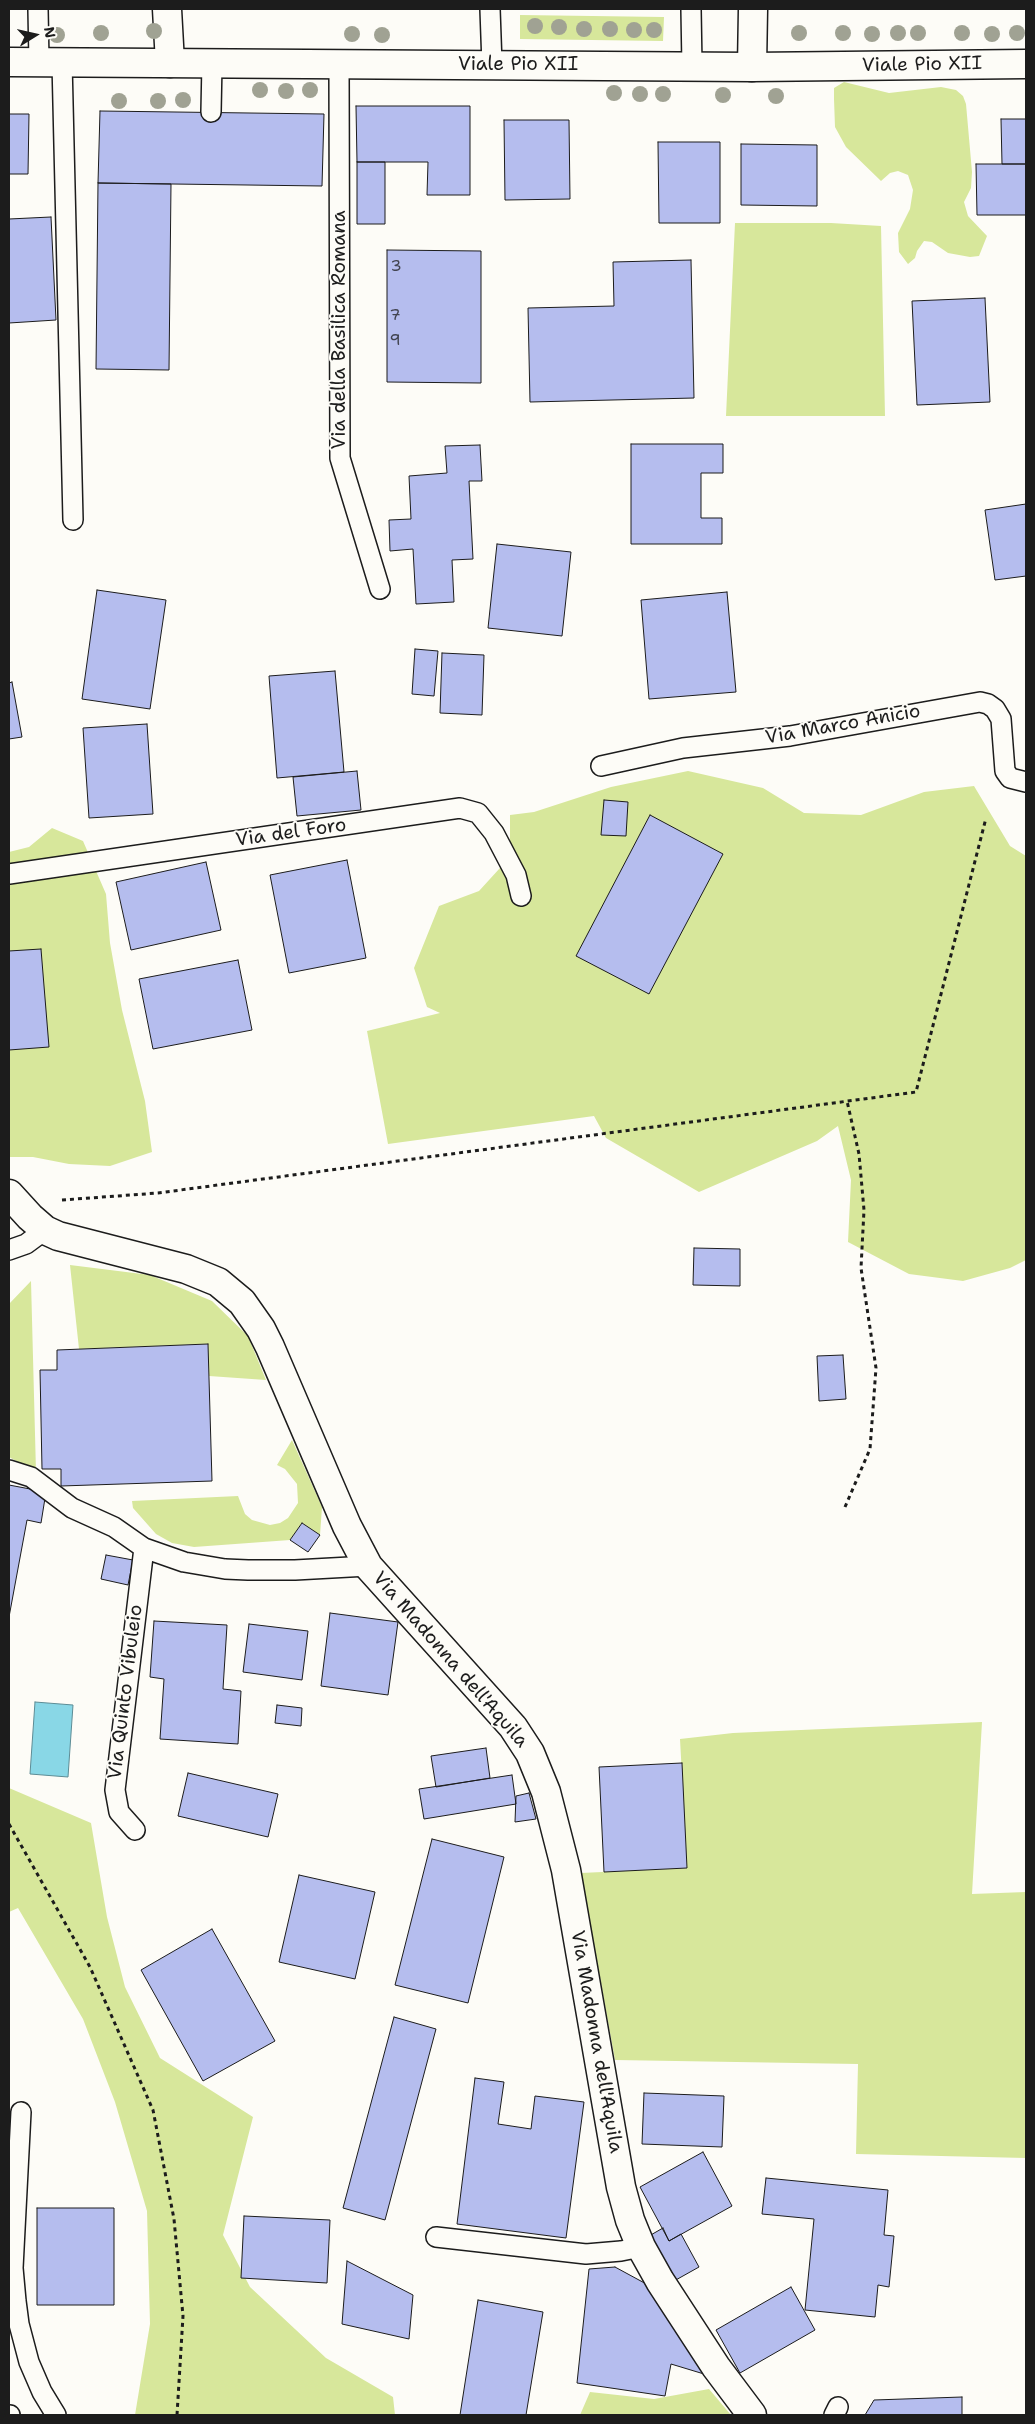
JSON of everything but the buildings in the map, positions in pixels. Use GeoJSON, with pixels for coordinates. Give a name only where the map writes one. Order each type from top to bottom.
{"type":"FeatureCollection","features":[{"type":"Feature","properties":{"kind":"street"},"geometry":{"type":"LineString","coordinates":[[167,9],[170,63]]}},
{"type":"Feature","properties":{"kind":"street"},"geometry":{"type":"LineString","coordinates":[[752,67],[753,9]]}},
{"type":"Feature","properties":{"kind":"street","name":"Viale Pio XII"},"geometry":{"type":"LineString","coordinates":[[9,62],[752,67],[1026,64]]}},
{"type":"Feature","properties":{"kind":"street","name":"Via Madonna dell'Aquila"},"geometry":{"type":"LineString","coordinates":[[13,1199],[45,1230],[72,1242],[186,1269],[218,1282],[242,1302],[257,1322],[270,1347],[347,1526],[368,1566],[513,1727],[536,1765],[556,1828],[566,1870],[621,2187],[641,2246],[660,2281],[716,2367],[752,2415]]}},
{"type":"Feature","properties":{"kind":"lane"},"geometry":{"type":"LineString","coordinates":[[38,9],[50,62],[73,520]]}},
{"type":"Feature","properties":{"kind":"lane"},"geometry":{"type":"LineString","coordinates":[[490,9],[492,65]]}},
{"type":"Feature","properties":{"kind":"lane"},"geometry":{"type":"LineString","coordinates":[[692,9],[692,66]]}},
{"type":"Feature","properties":{"kind":"lane"},"geometry":{"type":"LineString","coordinates":[[211,112],[212,63]]}},
{"type":"Feature","properties":{"kind":"lane","name":"Via della Basilica Romana"},"geometry":{"type":"LineString","coordinates":[[339,64],[340,458],[380,589]]}},
{"type":"Feature","properties":{"kind":"lane","name":"Via Marco Anicio"},"geometry":{"type":"LineString","coordinates":[[601,766],[683,748],[790,736],[980,702],[988,704],[995,709],[1001,719],[1005,771],[1010,778],[1026,782]]}},
{"type":"Feature","properties":{"kind":"lane","name":"Via del Foro"},"geometry":{"type":"LineString","coordinates":[[9,874],[460,808],[478,813],[494,833],[516,876],[522,896]]}},
{"type":"Feature","properties":{"kind":"lane"},"geometry":{"type":"LineString","coordinates":[[9,1250],[26,1244],[45,1230]]}},
{"type":"Feature","properties":{"kind":"lane"},"geometry":{"type":"LineString","coordinates":[[9,1470],[42,1484],[72,1508],[114,1527],[144,1548],[184,1562],[225,1569],[295,1570],[368,1566]]}},
{"type":"Feature","properties":{"kind":"lane","name":"Via Quinto Vibuleio"},"geometry":{"type":"LineString","coordinates":[[136,1830],[119,1812],[115,1790],[144,1548]]}},
{"type":"Feature","properties":{"kind":"lane"},"geometry":{"type":"LineString","coordinates":[[21,2112],[11,2268],[24,2345],[36,2378],[56,2415]]}},
{"type":"Feature","properties":{"kind":"lane"},"geometry":{"type":"LineString","coordinates":[[436,2237],[586,2254],[622,2251],[641,2246]]}},
{"type":"Feature","properties":{"kind":"path"},"geometry":{"type":"LineString","coordinates":[[13,1199],[158,1192],[916,1092],[986,818]]}},
{"type":"Feature","properties":{"kind":"path"},"geometry":{"type":"LineString","coordinates":[[845,1507],[870,1449],[876,1368],[861,1268],[864,1210],[859,1154],[847,1101]]}},
{"type":"Feature","properties":{"kind":"path"},"geometry":{"type":"LineString","coordinates":[[9,1824],[90,1967],[154,2110],[174,2219],[182,2316],[177,2415]]}},
{"type":"Feature","properties":{"kind":"green space"},"geometry":{"type":"Polygon","coordinates":[[[520,15],[664,17],[663,41],[520,39],[520,15]]]}},
{"type":"Feature","properties":{"kind":"green space"},"geometry":{"type":"Polygon","coordinates":[[[844,82],[889,93],[941,87],[956,90],[963,96],[966,104],[972,172],[971,188],[964,202],[968,216],[987,236],[979,256],[970,257],[948,253],[932,242],[924,241],[917,251],[915,258],[908,264],[899,252],[898,233],[910,209],[913,190],[908,175],[898,171],[890,173],[881,181],[846,147],[835,127],[834,99],[834,88],[844,82]]]}},
{"type":"Feature","properties":{"kind":"green space"},"geometry":{"type":"Polygon","coordinates":[[[735,223],[831,223],[881,226],[885,416],[726,416],[735,223]]]}},
{"type":"Feature","properties":{"kind":"green space"},"geometry":{"type":"Polygon","coordinates":[[[688,771],[763,788],[804,813],[861,815],[924,792],[974,786],[1010,846],[1026,856],[1026,1260],[1010,1268],[963,1281],[909,1274],[848,1242],[851,1180],[838,1126],[817,1141],[699,1192],[606,1138],[594,1116],[388,1144],[367,1031],[440,1013],[427,1007],[414,968],[439,906],[479,891],[510,857],[510,815],[534,812],[611,787],[688,771]]]}},
{"type":"Feature","properties":{"kind":"green space"},"geometry":{"type":"Polygon","coordinates":[[[52,828],[83,841],[106,894],[110,943],[122,1010],[145,1101],[152,1152],[110,1166],[69,1164],[33,1157],[9,1157],[9,852],[29,847],[52,828]]]}},
{"type":"Feature","properties":{"kind":"green space"},"geometry":{"type":"Polygon","coordinates":[[[70,1265],[150,1275],[212,1301],[248,1336],[266,1380],[209,1376],[207,1344],[79,1349],[70,1265]]]}},
{"type":"Feature","properties":{"kind":"green space"},"geometry":{"type":"Polygon","coordinates":[[[31,1281],[36,1472],[9,1457],[9,1304],[31,1281]]]}},
{"type":"Feature","properties":{"kind":"green space"},"geometry":{"type":"Polygon","coordinates":[[[292,1440],[322,1507],[320,1535],[302,1523],[290,1540],[194,1547],[172,1543],[156,1534],[133,1508],[132,1501],[238,1496],[245,1514],[252,1520],[270,1525],[280,1523],[288,1518],[298,1503],[297,1484],[285,1469],[277,1465],[292,1440]]]}},
{"type":"Feature","properties":{"kind":"green space"},"geometry":{"type":"Polygon","coordinates":[[[982,1722],[972,1894],[1026,1892],[1026,2158],[856,2154],[858,2064],[615,2060],[581,1873],[687,1868],[680,1739],[733,1733],[982,1722]]]}},
{"type":"Feature","properties":{"kind":"green space"},"geometry":{"type":"Polygon","coordinates":[[[9,1788],[91,1823],[107,1917],[125,1987],[160,2058],[253,2117],[223,2235],[250,2287],[326,2358],[393,2397],[395,2415],[135,2415],[150,2324],[147,2211],[115,2102],[83,2019],[18,1908],[9,1912],[9,1788]]]}},
{"type":"Feature","properties":{"kind":"green space"},"geometry":{"type":"Polygon","coordinates":[[[709,2389],[731,2415],[580,2415],[590,2392],[654,2399],[709,2389]]]}},
{"type":"Feature","properties":{"kind":"water"},"geometry":{"type":"Polygon","coordinates":[[[35,1702],[73,1705],[68,1777],[30,1774],[35,1702]]]}}]}
